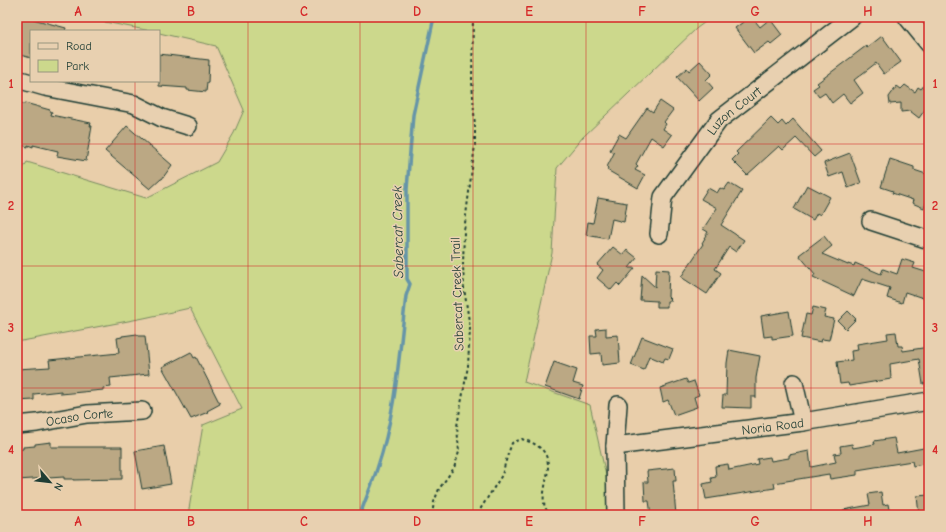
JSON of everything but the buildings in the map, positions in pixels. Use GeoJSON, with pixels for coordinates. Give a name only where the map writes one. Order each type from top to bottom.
{"type":"FeatureCollection","features":[{"type":"Feature","properties":{"kind":"street","name":"Luzon Court"},"geometry":{"type":"LineString","coordinates":[[659,234],[664,197],[718,120],[852,17]]}},
{"type":"Feature","properties":{"kind":"street"},"geometry":{"type":"LineString","coordinates":[[907,17],[929,44]]}},
{"type":"Feature","properties":{"kind":"street"},"geometry":{"type":"LineString","coordinates":[[17,78],[45,87],[134,104],[162,118],[188,126]]}},
{"type":"Feature","properties":{"kind":"street"},"geometry":{"type":"LineString","coordinates":[[871,221],[929,240]]}},
{"type":"Feature","properties":{"kind":"street"},"geometry":{"type":"LineString","coordinates":[[794,383],[803,422]]}},
{"type":"Feature","properties":{"kind":"street","name":"Noria Road"},"geometry":{"type":"LineString","coordinates":[[615,446],[803,422],[929,401]]}},
{"type":"Feature","properties":{"kind":"street"},"geometry":{"type":"LineString","coordinates":[[616,515],[615,446],[618,405]]}},
{"type":"Feature","properties":{"kind":"street","name":"Ocaso Corte"},"geometry":{"type":"LineString","coordinates":[[17,425],[87,414],[142,411]]}},
{"type":"Feature","properties":{"kind":"path","name":"Sabercat Creek Trail"},"geometry":{"type":"LineString","coordinates":[[432,515],[434,502],[439,489],[454,468],[459,452],[457,426],[468,366],[470,328],[464,288],[463,265],[464,231],[475,145],[472,81],[473,17]]}},
{"type":"Feature","properties":{"kind":"path"},"geometry":{"type":"LineString","coordinates":[[480,515],[481,508],[502,476],[506,456],[512,443],[522,439],[537,445],[545,453],[549,467],[544,496],[545,508],[551,515]]}},
{"type":"Feature","properties":{"kind":"green space"},"geometry":{"type":"Polygon","coordinates":[[[79,17],[712,17],[697,28],[583,137],[557,168],[552,253],[524,382],[590,405],[615,515],[188,515],[203,425],[242,409],[190,308],[17,342],[17,178],[27,162],[146,198],[217,162],[234,133],[244,110],[216,46],[160,33],[160,30],[146,30],[79,17]]]}},
{"type":"Feature","properties":{"kind":"waterway","name":"Sabercat Creek"},"geometry":{"type":"LineString","coordinates":[[360,515],[375,475],[389,427],[393,405],[406,296],[410,284],[407,279],[407,189],[413,115],[434,17]]}}]}
